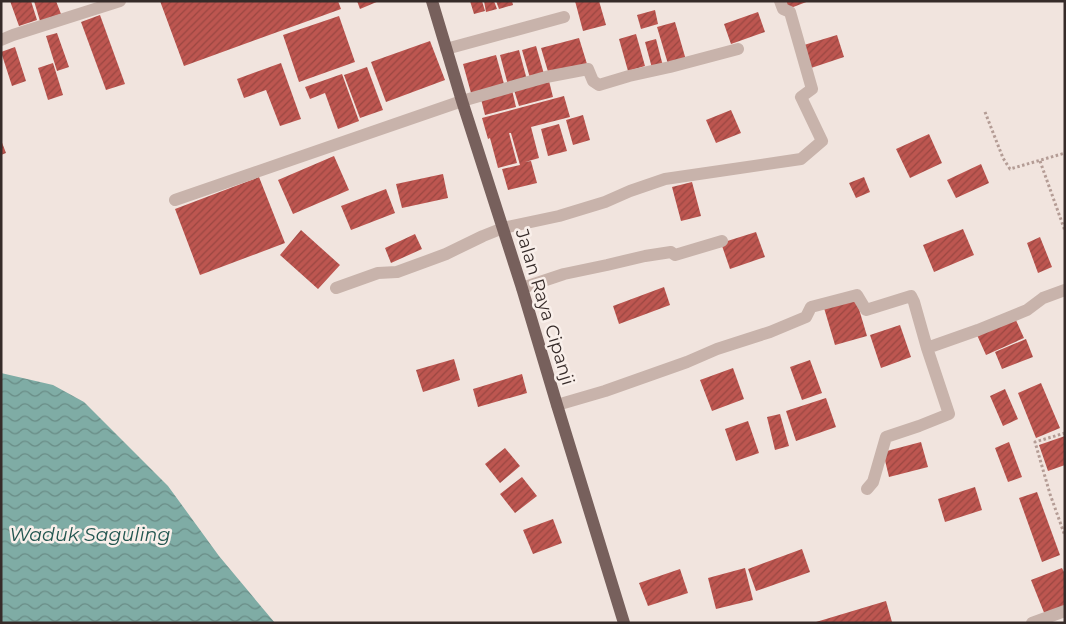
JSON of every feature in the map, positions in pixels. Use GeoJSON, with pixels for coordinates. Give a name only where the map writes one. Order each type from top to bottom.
{"type":"FeatureCollection","features":[{"type":"Feature","properties":{"kind":"main road","name":"Jalan Raya Cipanji"},"geometry":{"type":"LineString","coordinates":[[432,1],[624,623]]}},
{"type":"Feature","properties":{"kind":"street"},"geometry":{"type":"LineString","coordinates":[[1,40],[83,7],[120,1]]}},
{"type":"Feature","properties":{"kind":"street"},"geometry":{"type":"LineString","coordinates":[[336,288],[378,273],[397,272],[446,254],[503,228],[559,216],[605,202],[665,179],[801,159],[822,142],[801,98],[812,89],[790,12],[783,9],[780,1]]}},
{"type":"Feature","properties":{"kind":"street"},"geometry":{"type":"LineString","coordinates":[[446,49],[564,17]]}},
{"type":"Feature","properties":{"kind":"street"},"geometry":{"type":"LineString","coordinates":[[175,200],[462,101],[546,77],[588,68],[593,81],[599,85],[738,49]]}},
{"type":"Feature","properties":{"kind":"street"},"geometry":{"type":"LineString","coordinates":[[522,288],[564,274],[645,256],[671,252],[675,255],[722,242]]}},
{"type":"Feature","properties":{"kind":"street"},"geometry":{"type":"LineString","coordinates":[[927,348],[1028,310],[1043,298],[1065,290]]}},
{"type":"Feature","properties":{"kind":"street"},"geometry":{"type":"LineString","coordinates":[[556,405],[604,391],[688,362],[717,349],[770,332],[806,317],[812,307],[856,295],[866,310],[911,296],[949,414],[886,437],[873,482],[867,488]]}},
{"type":"Feature","properties":{"kind":"street"},"geometry":{"type":"LineString","coordinates":[[1032,623],[1065,610]]}},
{"type":"Feature","properties":{"kind":"path"},"geometry":{"type":"LineString","coordinates":[[985,112],[1003,158],[1010,169],[1065,154]]}},
{"type":"Feature","properties":{"kind":"path"},"geometry":{"type":"LineString","coordinates":[[1040,161],[1065,231]]}},
{"type":"Feature","properties":{"kind":"path"},"geometry":{"type":"LineString","coordinates":[[1065,433],[1035,442],[1050,494],[1065,536]]}},
{"type":"Feature","properties":{"kind":"water","name":"Waduk Saguling"},"geometry":{"type":"Polygon","coordinates":[[[1,373],[53,385],[84,402],[168,486],[219,556],[275,623],[1,623],[1,373]]]}},
{"type":"Feature","properties":{"kind":"building"},"geometry":{"type":"Polygon","coordinates":[[[10,1],[31,1],[37,20],[19,26],[10,1]]]}},
{"type":"Feature","properties":{"kind":"building"},"geometry":{"type":"Polygon","coordinates":[[[34,1],[56,1],[61,14],[40,21],[34,1]]]}},
{"type":"Feature","properties":{"kind":"building"},"geometry":{"type":"Polygon","coordinates":[[[160,1],[338,1],[341,9],[184,66],[160,1]]]}},
{"type":"Feature","properties":{"kind":"building"},"geometry":{"type":"Polygon","coordinates":[[[357,1],[379,1],[360,9],[357,1]]]}},
{"type":"Feature","properties":{"kind":"building"},"geometry":{"type":"Polygon","coordinates":[[[470,1],[482,1],[485,11],[474,14],[470,1]]]}},
{"type":"Feature","properties":{"kind":"building"},"geometry":{"type":"Polygon","coordinates":[[[484,1],[494,1],[497,9],[486,12],[484,1]]]}},
{"type":"Feature","properties":{"kind":"building"},"geometry":{"type":"Polygon","coordinates":[[[496,1],[512,1],[513,5],[499,9],[496,1]]]}},
{"type":"Feature","properties":{"kind":"building"},"geometry":{"type":"Polygon","coordinates":[[[575,1],[599,1],[606,25],[583,31],[575,1]]]}},
{"type":"Feature","properties":{"kind":"building"},"geometry":{"type":"Polygon","coordinates":[[[786,1],[809,1],[788,9],[786,1]]]}},
{"type":"Feature","properties":{"kind":"building"},"geometry":{"type":"Polygon","coordinates":[[[655,10],[658,24],[641,29],[637,15],[655,10]]]}},
{"type":"Feature","properties":{"kind":"building"},"geometry":{"type":"Polygon","coordinates":[[[758,12],[765,32],[731,44],[724,24],[758,12]]]}},
{"type":"Feature","properties":{"kind":"building"},"geometry":{"type":"Polygon","coordinates":[[[100,15],[125,84],[106,90],[81,22],[100,15]]]}},
{"type":"Feature","properties":{"kind":"building"},"geometry":{"type":"Polygon","coordinates":[[[339,16],[355,62],[299,82],[283,35],[339,16]]]}},
{"type":"Feature","properties":{"kind":"building"},"geometry":{"type":"Polygon","coordinates":[[[675,22],[686,60],[668,64],[657,27],[675,22]]]}},
{"type":"Feature","properties":{"kind":"building"},"geometry":{"type":"Polygon","coordinates":[[[57,33],[69,67],[57,71],[46,36],[57,33]]]}},
{"type":"Feature","properties":{"kind":"building"},"geometry":{"type":"Polygon","coordinates":[[[636,34],[645,66],[628,71],[619,39],[636,34]]]}},
{"type":"Feature","properties":{"kind":"building"},"geometry":{"type":"Polygon","coordinates":[[[837,35],[844,57],[811,68],[804,45],[837,35]]]}},
{"type":"Feature","properties":{"kind":"building"},"geometry":{"type":"Polygon","coordinates":[[[579,38],[587,64],[549,75],[541,48],[579,38]]]}},
{"type":"Feature","properties":{"kind":"building"},"geometry":{"type":"Polygon","coordinates":[[[656,39],[663,66],[652,68],[645,42],[656,39]]]}},
{"type":"Feature","properties":{"kind":"building"},"geometry":{"type":"Polygon","coordinates":[[[430,41],[445,80],[386,102],[371,62],[430,41]]]}},
{"type":"Feature","properties":{"kind":"building"},"geometry":{"type":"Polygon","coordinates":[[[536,46],[544,74],[530,78],[522,50],[536,46]]]}},
{"type":"Feature","properties":{"kind":"building"},"geometry":{"type":"Polygon","coordinates":[[[15,47],[26,81],[12,86],[1,52],[15,47]]]}},
{"type":"Feature","properties":{"kind":"building"},"geometry":{"type":"Polygon","coordinates":[[[519,50],[527,80],[508,85],[500,55],[519,50]]]}},
{"type":"Feature","properties":{"kind":"building"},"geometry":{"type":"Polygon","coordinates":[[[496,55],[504,84],[471,93],[463,64],[496,55]]]}},
{"type":"Feature","properties":{"kind":"building"},"geometry":{"type":"Polygon","coordinates":[[[53,63],[63,95],[48,100],[38,68],[53,63]]]}},
{"type":"Feature","properties":{"kind":"building"},"geometry":{"type":"Polygon","coordinates":[[[281,63],[301,119],[280,126],[266,90],[244,98],[237,79],[281,63]]]}},
{"type":"Feature","properties":{"kind":"building"},"geometry":{"type":"Polygon","coordinates":[[[367,67],[383,110],[360,118],[344,75],[367,67]]]}},
{"type":"Feature","properties":{"kind":"building"},"geometry":{"type":"Polygon","coordinates":[[[342,74],[359,121],[338,129],[325,93],[310,99],[305,87],[342,74]]]}},
{"type":"Feature","properties":{"kind":"building"},"geometry":{"type":"Polygon","coordinates":[[[549,81],[553,97],[519,106],[514,90],[549,81]]]}},
{"type":"Feature","properties":{"kind":"building"},"geometry":{"type":"Polygon","coordinates":[[[512,90],[516,107],[485,115],[481,99],[512,90]]]}},
{"type":"Feature","properties":{"kind":"building"},"geometry":{"type":"Polygon","coordinates":[[[564,96],[570,117],[531,127],[539,158],[525,162],[531,161],[537,183],[508,190],[502,169],[520,165],[511,133],[509,133],[517,163],[498,168],[490,138],[488,139],[482,118],[564,96]]]}},
{"type":"Feature","properties":{"kind":"building"},"geometry":{"type":"Polygon","coordinates":[[[731,110],[741,133],[716,143],[706,120],[731,110]]]}},
{"type":"Feature","properties":{"kind":"building"},"geometry":{"type":"Polygon","coordinates":[[[583,115],[590,140],[573,145],[566,120],[583,115]]]}},
{"type":"Feature","properties":{"kind":"building"},"geometry":{"type":"Polygon","coordinates":[[[559,124],[567,151],[548,156],[541,129],[559,124]]]}},
{"type":"Feature","properties":{"kind":"building"},"geometry":{"type":"Polygon","coordinates":[[[929,134],[942,163],[910,178],[896,149],[929,134]]]}},
{"type":"Feature","properties":{"kind":"building"},"geometry":{"type":"Polygon","coordinates":[[[1,140],[6,153],[1,155],[1,140]]]}},
{"type":"Feature","properties":{"kind":"building"},"geometry":{"type":"Polygon","coordinates":[[[334,156],[349,190],[293,214],[278,180],[334,156]]]}},
{"type":"Feature","properties":{"kind":"building"},"geometry":{"type":"Polygon","coordinates":[[[981,164],[989,183],[956,198],[947,180],[981,164]]]}},
{"type":"Feature","properties":{"kind":"building"},"geometry":{"type":"Polygon","coordinates":[[[443,174],[448,198],[402,208],[396,184],[443,174]]]}},
{"type":"Feature","properties":{"kind":"building"},"geometry":{"type":"Polygon","coordinates":[[[259,177],[285,243],[200,275],[175,209],[259,177]]]}},
{"type":"Feature","properties":{"kind":"building"},"geometry":{"type":"Polygon","coordinates":[[[864,177],[870,192],[856,198],[849,183],[864,177]]]}},
{"type":"Feature","properties":{"kind":"building"},"geometry":{"type":"Polygon","coordinates":[[[692,182],[701,216],[681,221],[672,187],[692,182]]]}},
{"type":"Feature","properties":{"kind":"building"},"geometry":{"type":"Polygon","coordinates":[[[386,189],[395,213],[351,230],[341,206],[386,189]]]}},
{"type":"Feature","properties":{"kind":"building"},"geometry":{"type":"Polygon","coordinates":[[[963,229],[974,255],[934,272],[923,245],[963,229]]]}},
{"type":"Feature","properties":{"kind":"building"},"geometry":{"type":"Polygon","coordinates":[[[301,230],[340,265],[318,289],[280,255],[301,230]]]}},
{"type":"Feature","properties":{"kind":"building"},"geometry":{"type":"Polygon","coordinates":[[[756,232],[765,257],[730,269],[721,243],[756,232]]]}},
{"type":"Feature","properties":{"kind":"building"},"geometry":{"type":"Polygon","coordinates":[[[415,234],[422,249],[391,263],[385,248],[415,234]]]}},
{"type":"Feature","properties":{"kind":"building"},"geometry":{"type":"Polygon","coordinates":[[[1040,237],[1052,267],[1038,273],[1027,243],[1040,237]]]}},
{"type":"Feature","properties":{"kind":"building"},"geometry":{"type":"Polygon","coordinates":[[[664,287],[670,305],[619,324],[613,306],[664,287]]]}},
{"type":"Feature","properties":{"kind":"building"},"geometry":{"type":"Polygon","coordinates":[[[856,299],[867,336],[835,345],[824,308],[856,299]]]}},
{"type":"Feature","properties":{"kind":"building"},"geometry":{"type":"Polygon","coordinates":[[[1015,318],[1024,338],[986,355],[977,335],[1015,318]]]}},
{"type":"Feature","properties":{"kind":"building"},"geometry":{"type":"Polygon","coordinates":[[[900,325],[911,357],[881,368],[870,335],[900,325]]]}},
{"type":"Feature","properties":{"kind":"building"},"geometry":{"type":"Polygon","coordinates":[[[1026,339],[1033,357],[1002,369],[995,352],[1026,339]]]}},
{"type":"Feature","properties":{"kind":"building"},"geometry":{"type":"Polygon","coordinates":[[[454,359],[460,380],[423,392],[416,370],[454,359]]]}},
{"type":"Feature","properties":{"kind":"building"},"geometry":{"type":"Polygon","coordinates":[[[810,360],[822,393],[802,400],[790,367],[810,360]]]}},
{"type":"Feature","properties":{"kind":"building"},"geometry":{"type":"Polygon","coordinates":[[[733,368],[744,399],[712,411],[700,380],[733,368]]]}},
{"type":"Feature","properties":{"kind":"building"},"geometry":{"type":"Polygon","coordinates":[[[522,374],[527,393],[478,407],[473,389],[522,374]]]}},
{"type":"Feature","properties":{"kind":"building"},"geometry":{"type":"Polygon","coordinates":[[[1041,383],[1060,428],[1036,438],[1018,393],[1041,383]]]}},
{"type":"Feature","properties":{"kind":"building"},"geometry":{"type":"Polygon","coordinates":[[[1005,389],[1018,419],[1003,426],[990,396],[1005,389]]]}},
{"type":"Feature","properties":{"kind":"building"},"geometry":{"type":"Polygon","coordinates":[[[826,398],[836,427],[796,441],[786,411],[826,398]]]}},
{"type":"Feature","properties":{"kind":"building"},"geometry":{"type":"Polygon","coordinates":[[[780,414],[789,446],[775,450],[767,417],[780,414]]]}},
{"type":"Feature","properties":{"kind":"building"},"geometry":{"type":"Polygon","coordinates":[[[748,421],[759,453],[736,461],[725,429],[748,421]]]}},
{"type":"Feature","properties":{"kind":"building"},"geometry":{"type":"Polygon","coordinates":[[[1065,436],[1065,465],[1048,471],[1039,445],[1065,436]]]}},
{"type":"Feature","properties":{"kind":"building"},"geometry":{"type":"Polygon","coordinates":[[[921,442],[928,467],[889,477],[883,452],[921,442]]]}},
{"type":"Feature","properties":{"kind":"building"},"geometry":{"type":"Polygon","coordinates":[[[1009,442],[1022,477],[1008,482],[995,448],[1009,442]]]}},
{"type":"Feature","properties":{"kind":"building"},"geometry":{"type":"Polygon","coordinates":[[[505,448],[520,466],[500,483],[485,464],[505,448]]]}},
{"type":"Feature","properties":{"kind":"building"},"geometry":{"type":"Polygon","coordinates":[[[522,477],[537,496],[515,513],[500,494],[522,477]]]}},
{"type":"Feature","properties":{"kind":"building"},"geometry":{"type":"Polygon","coordinates":[[[975,487],[982,510],[945,522],[938,499],[975,487]]]}},
{"type":"Feature","properties":{"kind":"building"},"geometry":{"type":"Polygon","coordinates":[[[1037,492],[1060,555],[1042,562],[1019,498],[1037,492]]]}},
{"type":"Feature","properties":{"kind":"building"},"geometry":{"type":"Polygon","coordinates":[[[553,519],[562,543],[533,554],[523,530],[553,519]]]}},
{"type":"Feature","properties":{"kind":"building"},"geometry":{"type":"Polygon","coordinates":[[[802,549],[810,572],[756,591],[748,569],[802,549]]]}},
{"type":"Feature","properties":{"kind":"building"},"geometry":{"type":"Polygon","coordinates":[[[745,568],[753,600],[716,609],[708,578],[745,568]]]}},
{"type":"Feature","properties":{"kind":"building"},"geometry":{"type":"Polygon","coordinates":[[[1062,568],[1065,574],[1065,607],[1045,615],[1031,580],[1062,568]]]}},
{"type":"Feature","properties":{"kind":"building"},"geometry":{"type":"Polygon","coordinates":[[[680,569],[688,593],[648,606],[639,583],[680,569]]]}},
{"type":"Feature","properties":{"kind":"building"},"geometry":{"type":"Polygon","coordinates":[[[886,601],[892,622],[816,623],[816,622],[886,601]]]}}]}
